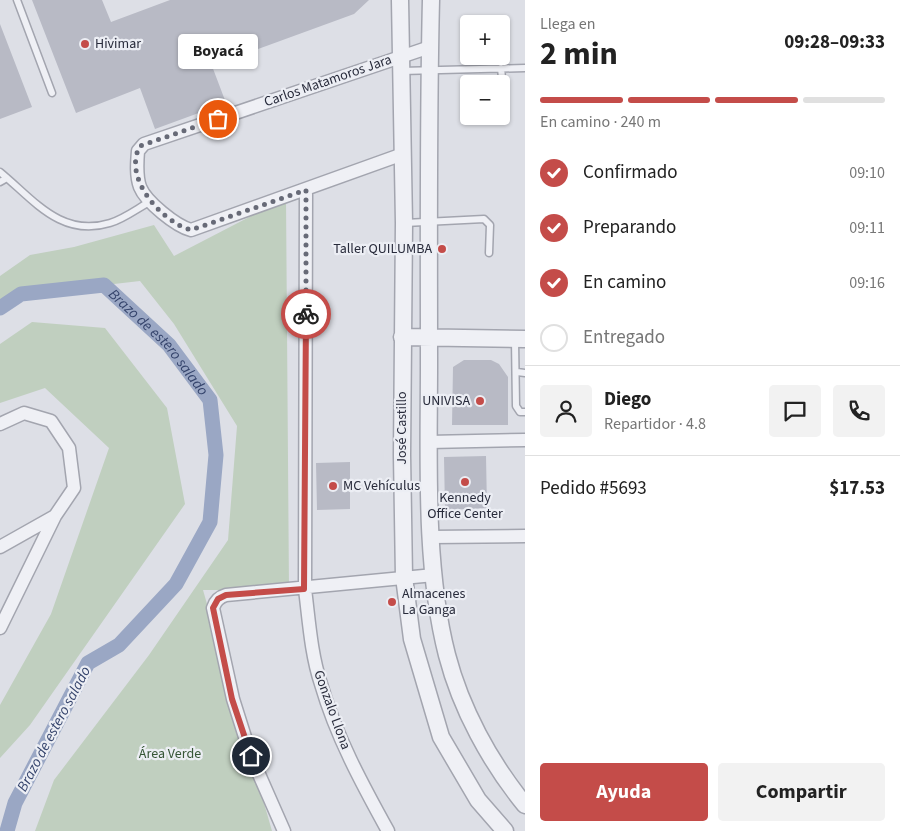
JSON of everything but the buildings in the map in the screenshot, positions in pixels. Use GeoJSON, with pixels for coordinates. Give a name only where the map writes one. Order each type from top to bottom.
{"type":"FeatureCollection","features":[{"type":"Feature","properties":{"kind":"street","name":"José Castillo"},"geometry":{"type":"LineString","coordinates":[[400,0],[404,223],[402,337],[404,577],[412,638],[441,737],[478,800],[505,831]]}},
{"type":"Feature","properties":{"kind":"street","name":"José Castillo"},"geometry":{"type":"LineString","coordinates":[[431,0],[429,442],[431,537],[434,575],[447,655],[470,720],[506,782],[525,805]]}},
{"type":"Feature","properties":{"kind":"street","name":"Carlos Matamoros Jara"},"geometry":{"type":"LineString","coordinates":[[151,201],[140,188],[137,169],[140,146],[401,64],[430,46]]}},
{"type":"Feature","properties":{"kind":"street"},"geometry":{"type":"LineString","coordinates":[[151,201],[181,227],[191,230],[403,154]]}},
{"type":"Feature","properties":{"kind":"street","name":"Gonzalo Llona"},"geometry":{"type":"LineString","coordinates":[[306,190],[304,589],[315,662],[323,692],[360,780],[388,831]]}},
{"type":"Feature","properties":{"kind":"street"},"geometry":{"type":"LineString","coordinates":[[402,337],[520,339]]}},
{"type":"Feature","properties":{"kind":"street"},"geometry":{"type":"LineString","coordinates":[[0,424],[24,412],[52,420],[69,448],[74,488],[55,516],[0,628]]}},
{"type":"Feature","properties":{"kind":"street"},"geometry":{"type":"LineString","coordinates":[[429,442],[525,440]]}},
{"type":"Feature","properties":{"kind":"street"},"geometry":{"type":"LineString","coordinates":[[0,547],[55,516]]}},
{"type":"Feature","properties":{"kind":"street"},"geometry":{"type":"LineString","coordinates":[[431,537],[525,536]]}},
{"type":"Feature","properties":{"kind":"street"},"geometry":{"type":"LineString","coordinates":[[284,831],[251,756],[232,699],[213,608],[218,599],[226,595],[434,575]]}},
{"type":"Feature","properties":{"kind":"lane"},"geometry":{"type":"LineString","coordinates":[[17,0],[52,93]]}},
{"type":"Feature","properties":{"kind":"lane"},"geometry":{"type":"LineString","coordinates":[[401,64],[431,69],[525,68]]}},
{"type":"Feature","properties":{"kind":"lane"},"geometry":{"type":"LineString","coordinates":[[501,68],[502,75]]}},
{"type":"Feature","properties":{"kind":"lane"},"geometry":{"type":"LineString","coordinates":[[0,172],[60,221],[84,228],[111,223],[151,201]]}},
{"type":"Feature","properties":{"kind":"lane"},"geometry":{"type":"LineString","coordinates":[[0,182],[7,178]]}},
{"type":"Feature","properties":{"kind":"lane"},"geometry":{"type":"LineString","coordinates":[[404,223],[488,220],[490,225],[489,253]]}},
{"type":"Feature","properties":{"kind":"lane"},"geometry":{"type":"LineString","coordinates":[[520,339],[516,406],[520,412],[525,412]]}},
{"type":"Feature","properties":{"kind":"lane"},"geometry":{"type":"LineString","coordinates":[[517,372],[525,373]]}},
{"type":"Feature","properties":{"kind":"green space","name":"Área Verde"},"geometry":{"type":"Polygon","coordinates":[[[286,198],[289,590],[203,590],[272,831],[35,831],[54,780],[149,655],[228,540],[237,426],[174,324],[140,281],[10,296],[0,304],[0,276],[30,255],[74,247],[154,225],[174,256],[286,198]]]}},
{"type":"Feature","properties":{"kind":"green space"},"geometry":{"type":"Polygon","coordinates":[[[32,322],[105,328],[167,408],[185,504],[30,725],[0,758],[0,705],[51,614],[109,448],[45,388],[0,403],[0,344],[32,322]]]}},
{"type":"Feature","properties":{"kind":"waterway","name":"Brazo de estero salado"},"geometry":{"type":"LineString","coordinates":[[0,308],[21,294],[104,285],[169,345],[210,400],[216,455],[210,522],[176,584],[119,645],[88,663],[15,803],[7,831]]}},
{"type":"Feature","properties":{"kind":"way so far"},"geometry":{"type":"LineString","coordinates":[[218,119],[140,146],[137,169],[140,188],[174,222],[181,227],[191,230],[306,190],[306,314]]}},
{"type":"Feature","properties":{"kind":"place","name":"Hivimar"},"geometry":{"type":"Point","coordinates":[85,44]}},
{"type":"Feature","properties":{"kind":"place","name":"Boyacá"},"geometry":{"type":"Point","coordinates":[218,119]}},
{"type":"Feature","properties":{"kind":"place","name":"Taller QUILUMBA"},"geometry":{"type":"Point","coordinates":[442,249]}},
{"type":"Feature","properties":{"kind":"place","name":"UNIVISA"},"geometry":{"type":"Point","coordinates":[480,401]}},
{"type":"Feature","properties":{"kind":"place","name":"Kennedy Office Center"},"geometry":{"type":"Point","coordinates":[465,482]}},
{"type":"Feature","properties":{"kind":"place","name":"MC Vehículus"},"geometry":{"type":"Point","coordinates":[333,486]}},
{"type":"Feature","properties":{"kind":"place","name":"Almacenes La Ganga"},"geometry":{"type":"Point","coordinates":[392,602]}},
{"type":"Feature","properties":{"kind":"route"},"geometry":{"type":"LineString","coordinates":[[251,756],[232,699],[213,608],[218,599],[226,595],[304,589],[306,314]]}}]}
